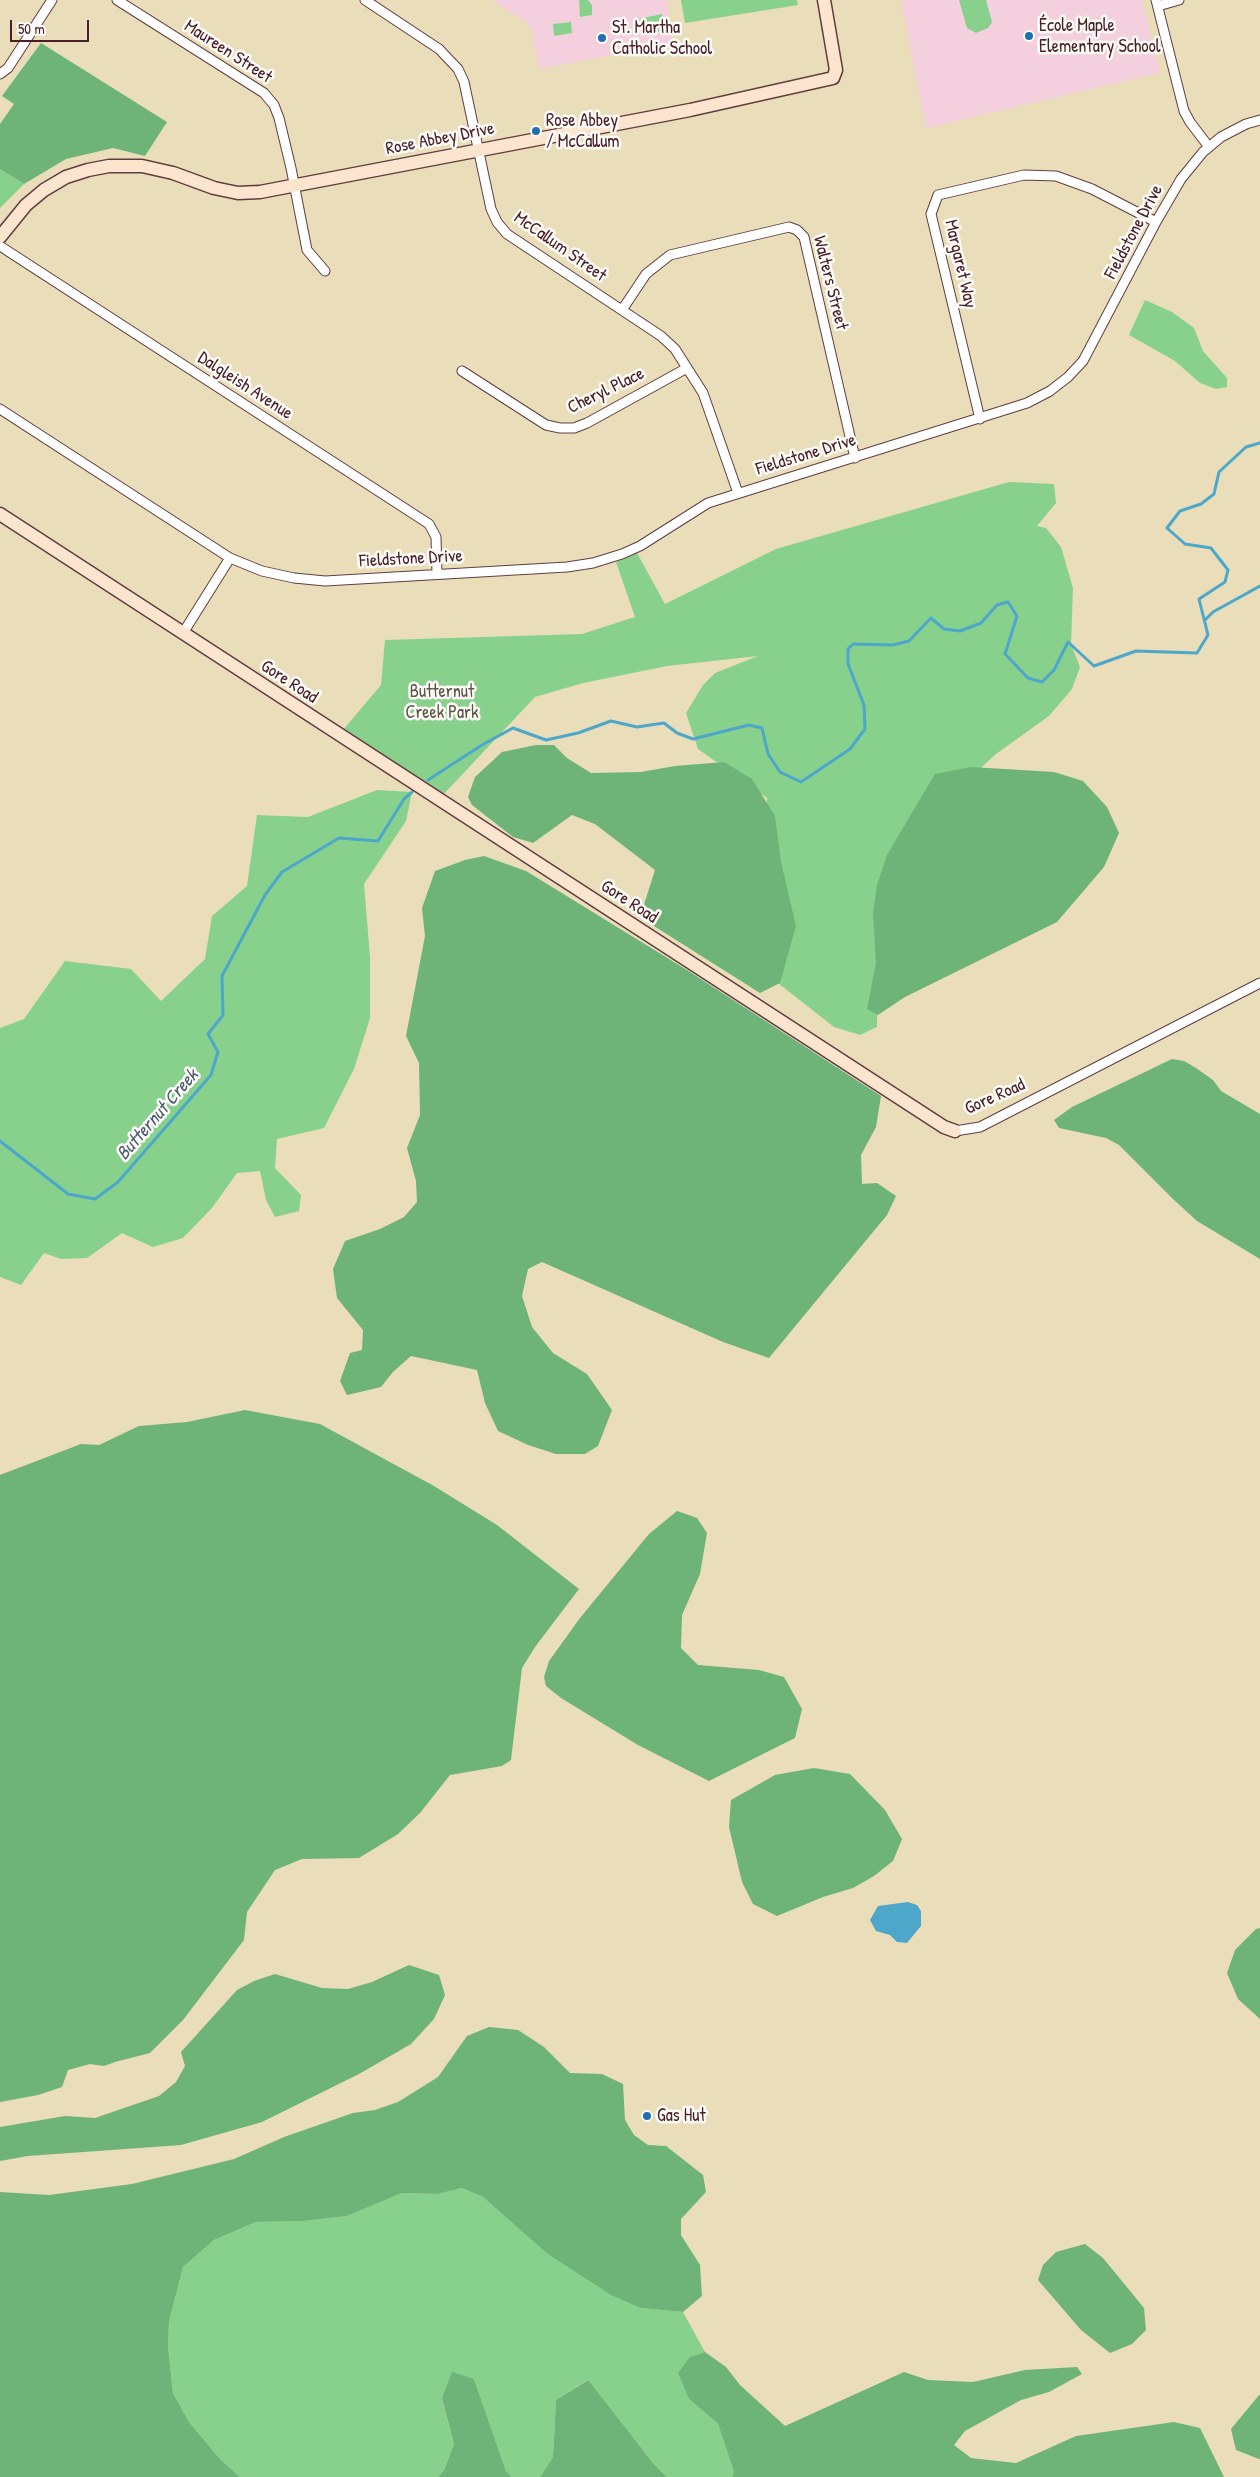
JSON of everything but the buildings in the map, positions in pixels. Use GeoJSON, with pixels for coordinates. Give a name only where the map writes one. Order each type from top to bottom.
{"type":"FeatureCollection","features":[{"type":"Feature","properties":{"kind":"street"},"geometry":{"type":"LineString","coordinates":[[0,74],[8,68],[52,0]]}},
{"type":"Feature","properties":{"kind":"street","name":"Maureen Street"},"geometry":{"type":"LineString","coordinates":[[117,0],[264,93],[274,106],[280,118],[307,250],[325,271]]}},
{"type":"Feature","properties":{"kind":"street","name":"McCallum Street"},"geometry":{"type":"LineString","coordinates":[[365,0],[439,49],[458,69],[464,82],[491,209],[497,222],[507,234],[661,336],[675,349],[703,393],[738,493]]}},
{"type":"Feature","properties":{"kind":"street","name":"Rose Abbey Drive"},"geometry":{"type":"LineString","coordinates":[[0,237],[26,205],[44,190],[88,170],[130,165],[155,168],[214,188],[238,193],[295,186],[478,149],[690,110],[833,78],[836,70],[824,0]]}},
{"type":"Feature","properties":{"kind":"street"},"geometry":{"type":"LineString","coordinates":[[1179,0],[1157,3],[1184,110],[1190,122],[1209,147]]}},
{"type":"Feature","properties":{"kind":"street","name":"Fieldstone Drive"},"geometry":{"type":"LineString","coordinates":[[0,409],[230,558],[262,571],[294,578],[326,581],[567,567],[593,563],[640,546],[708,503],[980,419],[1027,403],[1050,391],[1068,378],[1083,361],[1156,222],[1181,179],[1209,147],[1221,137],[1246,124],[1260,120]]}},
{"type":"Feature","properties":{"kind":"street","name":"Margaret Way"},"geometry":{"type":"LineString","coordinates":[[980,419],[931,214],[938,195],[1024,175],[1056,176],[1092,189],[1156,222]]}},
{"type":"Feature","properties":{"kind":"street","name":"Walters Street"},"geometry":{"type":"LineString","coordinates":[[622,310],[646,274],[670,255],[789,227],[797,230],[804,237],[855,458]]}},
{"type":"Feature","properties":{"kind":"street","name":"Dalgleish Avenue"},"geometry":{"type":"LineString","coordinates":[[0,246],[429,524],[436,537],[437,574]]}},
{"type":"Feature","properties":{"kind":"street","name":"Cheryl Place"},"geometry":{"type":"LineString","coordinates":[[462,371],[546,425],[574,428],[587,423],[687,368]]}},
{"type":"Feature","properties":{"kind":"street","name":"Gore Road"},"geometry":{"type":"LineString","coordinates":[[0,514],[944,1128],[955,1131],[980,1128],[1260,983]]}},
{"type":"Feature","properties":{"kind":"street"},"geometry":{"type":"LineString","coordinates":[[183,633],[230,558]]}},
{"type":"Feature","properties":{"kind":"shaded area","name":"St. Martha Catholic School"},"geometry":{"type":"Polygon","coordinates":[[[492,0],[667,0],[673,44],[539,69],[530,25],[492,0]]]}},
{"type":"Feature","properties":{"kind":"shaded area","name":"École Maple Elementary School"},"geometry":{"type":"Polygon","coordinates":[[[901,0],[1142,0],[1160,73],[926,128],[901,0]]]}},
{"type":"Feature","properties":{"kind":"green space"},"geometry":{"type":"Polygon","coordinates":[[[579,0],[588,0],[592,5],[592,15],[580,17],[579,0]]]}},
{"type":"Feature","properties":{"kind":"green space"},"geometry":{"type":"Polygon","coordinates":[[[681,0],[797,0],[798,5],[685,23],[681,0]]]}},
{"type":"Feature","properties":{"kind":"green space"},"geometry":{"type":"Polygon","coordinates":[[[959,0],[986,0],[992,22],[988,28],[976,33],[967,28],[959,0]]]}},
{"type":"Feature","properties":{"kind":"green space"},"geometry":{"type":"Polygon","coordinates":[[[662,14],[666,30],[642,35],[638,19],[662,14]]]}},
{"type":"Feature","properties":{"kind":"green space"},"geometry":{"type":"Polygon","coordinates":[[[571,22],[572,33],[554,36],[553,24],[571,22]]]}},
{"type":"Feature","properties":{"kind":"green space"},"geometry":{"type":"Polygon","coordinates":[[[41,43],[167,122],[145,156],[113,148],[66,159],[24,184],[0,169],[0,124],[14,104],[2,96],[41,43]]]}},
{"type":"Feature","properties":{"kind":"green space"},"geometry":{"type":"Polygon","coordinates":[[[0,169],[24,184],[0,208],[0,169]]]}},
{"type":"Feature","properties":{"kind":"green space"},"geometry":{"type":"Polygon","coordinates":[[[1145,300],[1172,312],[1194,328],[1203,351],[1227,378],[1227,387],[1216,389],[1200,383],[1175,361],[1129,335],[1145,300]]]}},
{"type":"Feature","properties":{"kind":"green space","name":"Butternut Creek Park"},"geometry":{"type":"Polygon","coordinates":[[[1009,482],[1054,484],[1056,503],[1037,526],[1046,528],[1061,547],[1073,588],[1071,644],[1080,667],[1072,689],[1049,716],[996,754],[906,837],[878,945],[877,1027],[860,1035],[834,1027],[769,976],[754,952],[767,798],[698,749],[686,713],[703,685],[715,673],[758,656],[667,666],[583,683],[535,697],[442,796],[343,730],[381,685],[385,640],[582,634],[635,617],[616,562],[637,553],[665,604],[776,549],[1009,482]]]}},
{"type":"Feature","properties":{"kind":"green space"},"geometry":{"type":"Polygon","coordinates":[[[536,745],[554,745],[567,758],[591,773],[641,772],[675,766],[724,762],[752,779],[775,816],[781,862],[796,926],[780,983],[760,993],[646,921],[641,914],[655,870],[595,824],[572,815],[533,843],[513,837],[472,805],[468,797],[475,777],[502,752],[536,745]]]}},
{"type":"Feature","properties":{"kind":"green space"},"geometry":{"type":"Polygon","coordinates":[[[971,767],[1054,772],[1083,781],[1107,807],[1119,833],[1104,867],[1057,922],[905,997],[878,1015],[867,1009],[876,963],[873,913],[877,885],[887,855],[935,774],[971,767]]]}},
{"type":"Feature","properties":{"kind":"green space"},"geometry":{"type":"Polygon","coordinates":[[[377,790],[412,792],[406,821],[364,884],[370,957],[370,1018],[354,1069],[324,1128],[277,1139],[275,1168],[301,1195],[299,1211],[275,1217],[266,1200],[260,1171],[237,1173],[212,1208],[183,1238],[153,1247],[122,1233],[87,1258],[61,1259],[44,1253],[21,1285],[0,1277],[0,1028],[24,1019],[65,961],[131,969],[161,1001],[205,959],[212,916],[247,886],[257,815],[308,817],[377,790]]]}},
{"type":"Feature","properties":{"kind":"green space"},"geometry":{"type":"Polygon","coordinates":[[[484,856],[526,871],[687,970],[881,1096],[876,1127],[861,1155],[862,1184],[877,1183],[896,1196],[887,1215],[769,1358],[723,1342],[542,1262],[528,1269],[522,1296],[532,1327],[553,1353],[587,1374],[612,1410],[598,1446],[585,1454],[556,1454],[528,1445],[498,1431],[485,1403],[477,1370],[411,1356],[393,1372],[381,1387],[347,1395],[340,1381],[350,1353],[362,1350],[363,1330],[337,1298],[333,1269],[345,1241],[380,1229],[404,1217],[417,1202],[416,1181],[407,1148],[420,1115],[419,1063],[406,1036],[425,936],[422,908],[435,871],[465,860],[484,856]]]}},
{"type":"Feature","properties":{"kind":"green space"},"geometry":{"type":"Polygon","coordinates":[[[1172,1059],[1184,1061],[1196,1068],[1213,1080],[1221,1091],[1260,1114],[1260,1259],[1197,1221],[1119,1145],[1106,1138],[1059,1128],[1054,1120],[1072,1107],[1172,1059]]]}},
{"type":"Feature","properties":{"kind":"green space"},"geometry":{"type":"Polygon","coordinates":[[[245,1410],[320,1424],[434,1486],[497,1525],[579,1589],[535,1647],[522,1668],[511,1760],[502,1766],[450,1775],[420,1813],[398,1834],[359,1858],[302,1859],[275,1870],[247,1912],[244,1940],[183,2020],[150,2053],[104,2066],[90,2064],[68,2070],[62,2087],[38,2095],[0,2102],[0,1475],[81,1444],[99,1445],[139,1426],[187,1422],[245,1410]]]}},
{"type":"Feature","properties":{"kind":"green space"},"geometry":{"type":"Polygon","coordinates":[[[677,1511],[697,1518],[707,1533],[700,1574],[682,1615],[681,1648],[698,1665],[759,1670],[784,1677],[802,1709],[795,1738],[709,1781],[638,1745],[561,1698],[546,1686],[544,1677],[549,1661],[580,1618],[649,1534],[677,1511]]]}},
{"type":"Feature","properties":{"kind":"green space"},"geometry":{"type":"Polygon","coordinates":[[[814,1768],[850,1774],[885,1810],[902,1839],[893,1861],[874,1876],[853,1888],[823,1897],[777,1916],[753,1904],[742,1882],[729,1827],[731,1800],[775,1775],[814,1768]]]}},
{"type":"Feature","properties":{"kind":"green space"},"geometry":{"type":"Polygon","coordinates":[[[1260,1928],[1260,2019],[1238,1999],[1227,1973],[1235,1950],[1256,1929],[1260,1928]]]}},
{"type":"Feature","properties":{"kind":"green space"},"geometry":{"type":"Polygon","coordinates":[[[409,1965],[439,1975],[445,1995],[434,2019],[411,2044],[359,2074],[262,2122],[181,2145],[28,2156],[0,2161],[0,2127],[65,2116],[95,2118],[159,2096],[176,2082],[185,2066],[181,2052],[237,1990],[254,1981],[275,1974],[322,1988],[348,1989],[372,1982],[409,1965]]]}},
{"type":"Feature","properties":{"kind":"green space"},"geometry":{"type":"Polygon","coordinates":[[[489,2027],[518,2030],[544,2047],[570,2073],[602,2074],[623,2084],[625,2120],[634,2135],[648,2145],[666,2146],[703,2175],[706,2192],[681,2219],[681,2235],[700,2265],[702,2296],[683,2312],[641,2308],[611,2295],[548,2254],[483,2197],[462,2188],[438,2194],[402,2193],[347,2216],[304,2221],[256,2222],[214,2240],[183,2267],[169,2322],[168,2346],[173,2393],[189,2422],[220,2459],[240,2477],[0,2477],[0,2192],[49,2195],[132,2184],[234,2159],[284,2137],[353,2113],[375,2110],[398,2102],[438,2077],[467,2036],[489,2027]]]}},
{"type":"Feature","properties":{"kind":"green space"},"geometry":{"type":"Polygon","coordinates":[[[462,2188],[483,2197],[512,2222],[641,2308],[683,2312],[705,2352],[690,2357],[689,2399],[718,2424],[734,2472],[732,2477],[667,2477],[653,2463],[587,2380],[556,2400],[553,2457],[540,2477],[512,2477],[506,2471],[474,2379],[442,2398],[454,2444],[444,2470],[438,2477],[240,2477],[220,2459],[189,2422],[173,2393],[168,2346],[169,2322],[183,2267],[214,2240],[256,2222],[304,2221],[347,2216],[402,2193],[438,2194],[462,2188]]]}},
{"type":"Feature","properties":{"kind":"green space"},"geometry":{"type":"Polygon","coordinates":[[[1085,2244],[1103,2258],[1144,2308],[1146,2330],[1132,2344],[1110,2353],[1081,2330],[1038,2280],[1043,2265],[1056,2252],[1085,2244]]]}},
{"type":"Feature","properties":{"kind":"green space"},"geometry":{"type":"Polygon","coordinates":[[[705,2352],[726,2367],[740,2385],[785,2426],[904,2372],[928,2380],[973,2382],[1025,2370],[1077,2367],[1082,2374],[1049,2392],[1021,2400],[965,2431],[954,2445],[971,2458],[1016,2463],[1076,2436],[1174,2422],[1200,2428],[1224,2477],[732,2477],[734,2472],[718,2424],[689,2399],[678,2373],[690,2357],[705,2352]]]}},
{"type":"Feature","properties":{"kind":"green space"},"geometry":{"type":"Polygon","coordinates":[[[452,2372],[474,2379],[506,2471],[512,2477],[438,2477],[444,2470],[454,2444],[442,2398],[452,2372]]]}},
{"type":"Feature","properties":{"kind":"green space"},"geometry":{"type":"Polygon","coordinates":[[[588,2380],[653,2463],[667,2477],[540,2477],[553,2457],[556,2400],[588,2380]]]}},
{"type":"Feature","properties":{"kind":"green space"},"geometry":{"type":"Polygon","coordinates":[[[1260,2394],[1259,2459],[1236,2450],[1231,2429],[1260,2394]]]}},
{"type":"Feature","properties":{"kind":"water"},"geometry":{"type":"Polygon","coordinates":[[[908,1902],[917,1905],[921,1911],[921,1926],[907,1943],[897,1942],[890,1935],[876,1931],[870,1920],[878,1906],[908,1902]]]}},
{"type":"Feature","properties":{"kind":"waterway","name":"Butternut Creek"},"geometry":{"type":"LineString","coordinates":[[428,780],[482,745],[513,728],[546,740],[578,733],[611,721],[637,727],[664,723],[677,733],[693,739],[749,725],[762,728],[768,754],[780,772],[801,782],[850,749],[865,729],[864,705],[848,664],[848,649],[853,644],[893,645],[909,641],[931,618],[944,629],[960,631],[981,623],[997,605],[1008,602],[1017,616],[1005,654],[1028,678],[1042,682],[1054,670],[1068,642],[1094,666],[1136,651],[1197,653],[1208,635],[1199,599],[1225,582],[1228,570],[1211,548],[1185,544],[1167,528],[1180,511],[1201,504],[1214,494],[1219,472],[1246,447],[1260,443]]}},
{"type":"Feature","properties":{"kind":"waterway"},"geometry":{"type":"LineString","coordinates":[[1205,620],[1213,612],[1260,586]]}},
{"type":"Feature","properties":{"kind":"waterway","name":"Butternut Creek"},"geometry":{"type":"LineString","coordinates":[[0,1141],[68,1194],[95,1199],[118,1182],[211,1075],[218,1052],[208,1034],[223,1015],[222,976],[265,895],[282,872],[339,838],[378,841],[404,799],[412,792]]}},
{"type":"Feature","properties":{"kind":"place","name":"École Maple Elementary School"},"geometry":{"type":"Point","coordinates":[1029,36]}},
{"type":"Feature","properties":{"kind":"place","name":"St. Martha Catholic School"},"geometry":{"type":"Point","coordinates":[602,38]}},
{"type":"Feature","properties":{"kind":"place","name":"Rose Abbey / McCallum"},"geometry":{"type":"Point","coordinates":[536,131]}},
{"type":"Feature","properties":{"kind":"place","name":"Gas Hut"},"geometry":{"type":"Point","coordinates":[647,2116]}}]}
